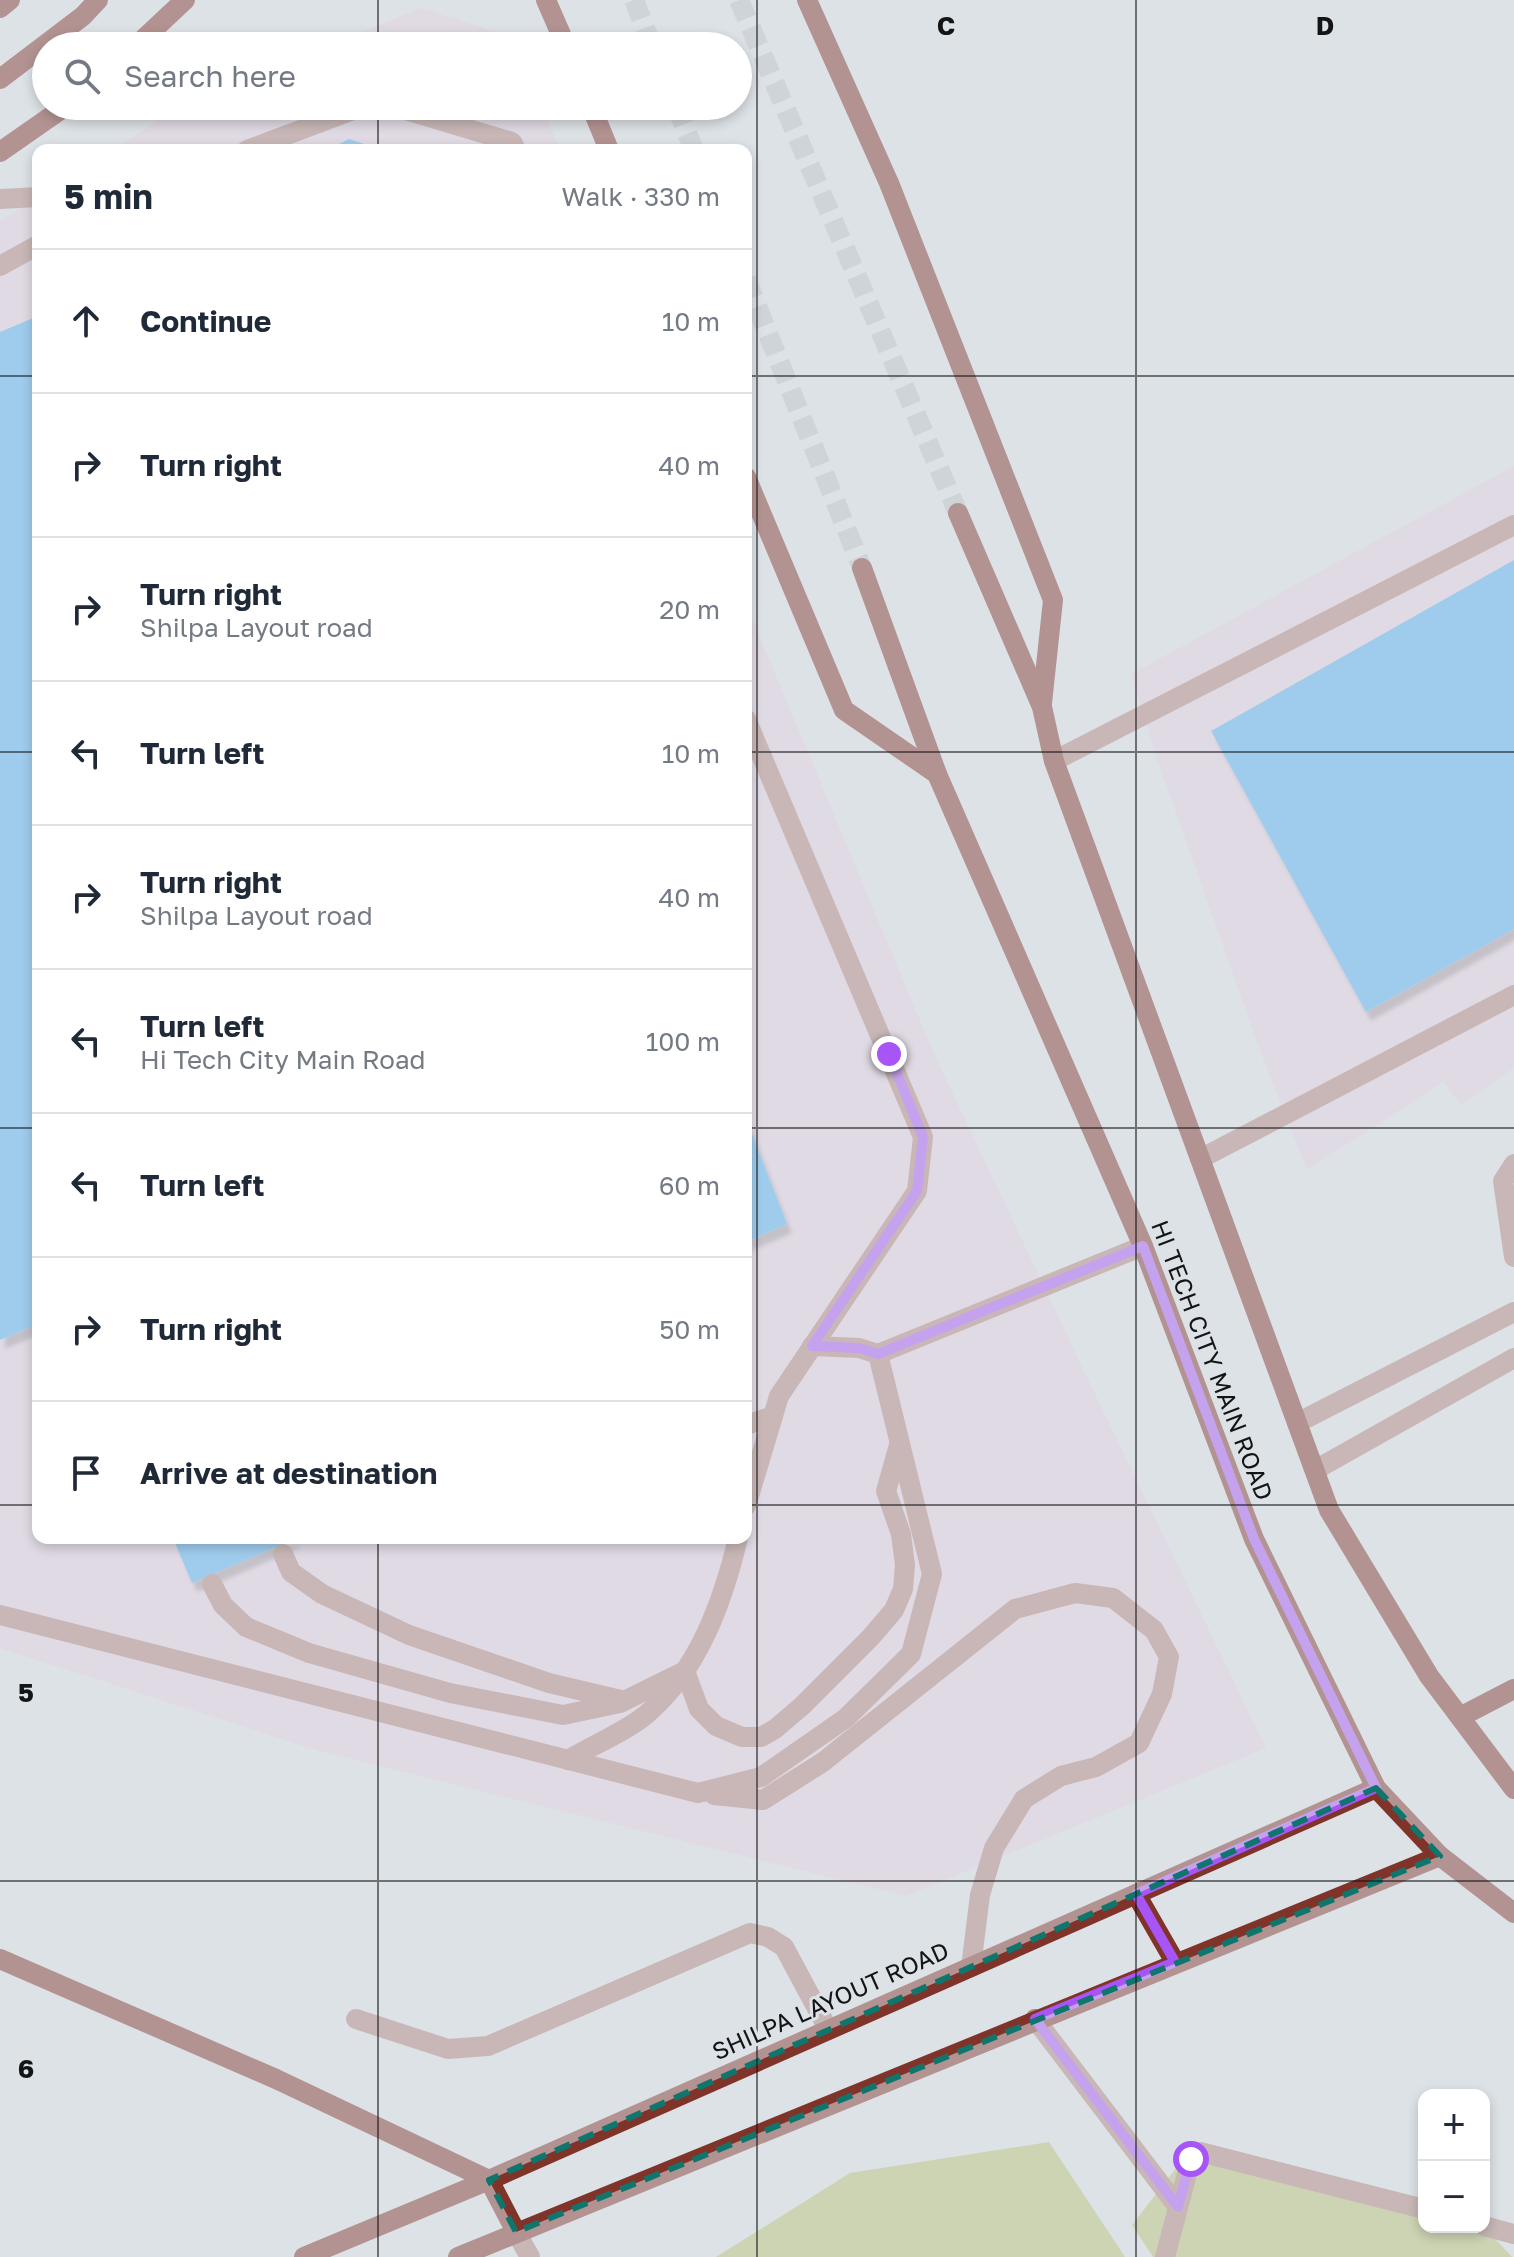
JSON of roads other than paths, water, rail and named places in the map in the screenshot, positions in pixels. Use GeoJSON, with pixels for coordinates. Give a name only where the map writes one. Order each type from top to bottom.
{"type":"FeatureCollection","features":[{"type":"Feature","properties":{"kind":"main road"},"geometry":{"type":"LineString","coordinates":[[0,8],[10,0]]}},
{"type":"Feature","properties":{"kind":"main road"},"geometry":{"type":"LineString","coordinates":[[62,32],[98,0]]}},
{"type":"Feature","properties":{"kind":"main road"},"geometry":{"type":"LineString","coordinates":[[151,32],[185,0]]}},
{"type":"Feature","properties":{"kind":"main road"},"geometry":{"type":"LineString","coordinates":[[546,0],[560,32]]}},
{"type":"Feature","properties":{"kind":"main road"},"geometry":{"type":"LineString","coordinates":[[807,0],[889,183],[1053,600],[1042,707]]}},
{"type":"Feature","properties":{"kind":"main road"},"geometry":{"type":"LineString","coordinates":[[0,79],[32,55]]}},
{"type":"Feature","properties":{"kind":"main road"},"geometry":{"type":"LineString","coordinates":[[0,152],[46,120]]}},
{"type":"Feature","properties":{"kind":"main road"},"geometry":{"type":"LineString","coordinates":[[597,120],[607,144]]}},
{"type":"Feature","properties":{"kind":"main road"},"geometry":{"type":"LineString","coordinates":[[752,491],[844,710],[937,774]]}},
{"type":"Feature","properties":{"kind":"main road"},"geometry":{"type":"LineString","coordinates":[[958,513],[1042,707],[1054,761],[1329,1510],[1429,1676],[1514,1789]]}},
{"type":"Feature","properties":{"kind":"main road","name":"HI TECH CITY MAIN ROAD"},"geometry":{"type":"LineString","coordinates":[[862,568],[937,774],[1143,1246],[1254,1539],[1376,1788],[1440,1856],[1514,1913]]}},
{"type":"Feature","properties":{"kind":"main road"},"geometry":{"type":"LineString","coordinates":[[1460,1717],[1514,1689]]}},
{"type":"Feature","properties":{"kind":"main road","name":"SHILPA LAYOUT ROAD"},"geometry":{"type":"LineString","coordinates":[[304,2257],[489,2180],[1376,1788]]}},
{"type":"Feature","properties":{"kind":"main road"},"geometry":{"type":"LineString","coordinates":[[458,2257],[1440,1856]]}},
{"type":"Feature","properties":{"kind":"main road"},"geometry":{"type":"LineString","coordinates":[[1136,1894],[1175,1962]]}},
{"type":"Feature","properties":{"kind":"main road"},"geometry":{"type":"LineString","coordinates":[[0,1959],[276,2079],[489,2180],[516,2232]]}},
{"type":"Feature","properties":{"kind":"street"},"geometry":{"type":"LineString","coordinates":[[263,144],[327,120]]}},
{"type":"Feature","properties":{"kind":"street"},"geometry":{"type":"LineString","coordinates":[[439,120],[513,144]]}},
{"type":"Feature","properties":{"kind":"street"},"geometry":{"type":"LineString","coordinates":[[0,199],[32,197]]}},
{"type":"Feature","properties":{"kind":"street"},"geometry":{"type":"LineString","coordinates":[[0,266],[32,248]]}},
{"type":"Feature","properties":{"kind":"street"},"geometry":{"type":"LineString","coordinates":[[1054,761],[1514,525]]}},
{"type":"Feature","properties":{"kind":"street"},"geometry":{"type":"LineString","coordinates":[[752,733],[923,1137],[917,1191],[779,1396],[752,1486]]}},
{"type":"Feature","properties":{"kind":"street"},"geometry":{"type":"LineString","coordinates":[[1200,1159],[1514,995]]}},
{"type":"Feature","properties":{"kind":"street"},"geometry":{"type":"LineString","coordinates":[[1514,1164],[1503,1181],[1514,1257]]}},
{"type":"Feature","properties":{"kind":"street"},"geometry":{"type":"LineString","coordinates":[[812,1346],[859,1348],[878,1354],[1143,1246]]}},
{"type":"Feature","properties":{"kind":"street"},"geometry":{"type":"LineString","coordinates":[[1297,1423],[1514,1312]]}},
{"type":"Feature","properties":{"kind":"street"},"geometry":{"type":"LineString","coordinates":[[698,1793],[761,1777],[846,1718],[911,1654],[932,1574],[878,1354]]}},
{"type":"Feature","properties":{"kind":"street"},"geometry":{"type":"LineString","coordinates":[[1315,1470],[1514,1358]]}},
{"type":"Feature","properties":{"kind":"street"},"geometry":{"type":"LineString","coordinates":[[752,1423],[773,1416]]}},
{"type":"Feature","properties":{"kind":"street"},"geometry":{"type":"LineString","coordinates":[[685,1671],[699,1709],[716,1726],[742,1737],[761,1737],[802,1706],[871,1637],[894,1610],[903,1589],[905,1565],[901,1534],[886,1491],[900,1441]]}},
{"type":"Feature","properties":{"kind":"street"},"geometry":{"type":"LineString","coordinates":[[568,1760],[648,1713],[685,1671],[726,1589],[737,1544]]}},
{"type":"Feature","properties":{"kind":"street"},"geometry":{"type":"LineString","coordinates":[[283,1554],[291,1572],[322,1594],[409,1635],[549,1683],[625,1701]]}},
{"type":"Feature","properties":{"kind":"street"},"geometry":{"type":"LineString","coordinates":[[212,1584],[223,1605],[246,1627],[309,1653],[450,1693],[563,1715],[625,1701],[685,1671]]}},
{"type":"Feature","properties":{"kind":"street"},"geometry":{"type":"LineString","coordinates":[[0,1615],[698,1793],[763,1800],[823,1762],[1015,1609],[1075,1593],[1113,1598],[1154,1630],[1169,1657],[1162,1694],[1139,1743],[1096,1767],[1061,1776],[1024,1799],[994,1848],[980,1895],[971,1967]]}},
{"type":"Feature","properties":{"kind":"street"},"geometry":{"type":"LineString","coordinates":[[356,2019],[448,2049],[488,2046],[750,1933],[768,1937],[784,1947],[828,2029]]}},
{"type":"Feature","properties":{"kind":"street"},"geometry":{"type":"LineString","coordinates":[[1035,2019],[1178,2207]]}},
{"type":"Feature","properties":{"kind":"street"},"geometry":{"type":"LineString","coordinates":[[1165,2257],[1194,2153],[1207,2151],[1418,2207]]}},
{"type":"Feature","properties":{"kind":"street"},"geometry":{"type":"LineString","coordinates":[[1490,2228],[1514,2234]]}},
{"type":"Feature","properties":{"kind":"street"},"geometry":{"type":"LineString","coordinates":[[516,2232],[530,2257]]}},
{"type":"Feature","properties":{"kind":"tunnel"},"geometry":{"type":"LineString","coordinates":[[634,0],[647,32]]}},
{"type":"Feature","properties":{"kind":"tunnel"},"geometry":{"type":"LineString","coordinates":[[739,0],[958,513]]}},
{"type":"Feature","properties":{"kind":"tunnel"},"geometry":{"type":"LineString","coordinates":[[682,120],[692,144]]}},
{"type":"Feature","properties":{"kind":"tunnel"},"geometry":{"type":"LineString","coordinates":[[752,294],[862,568]]}}]}
